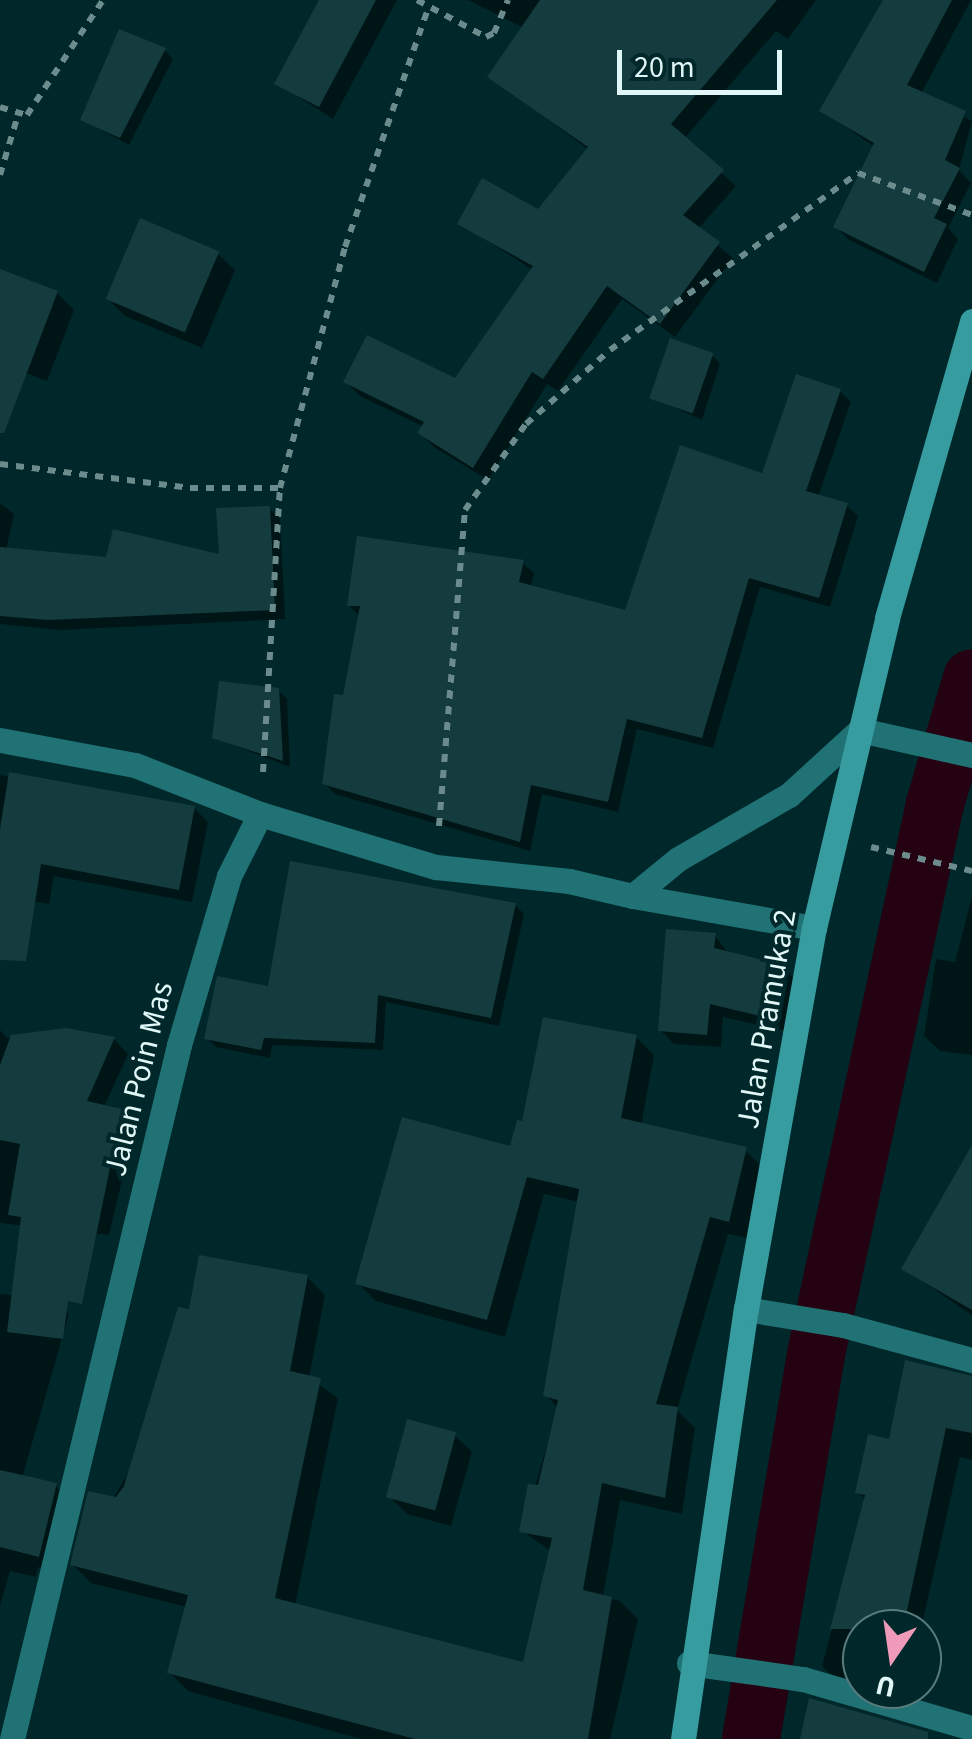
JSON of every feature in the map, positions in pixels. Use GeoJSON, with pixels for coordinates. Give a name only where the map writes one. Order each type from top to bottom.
{"type":"FeatureCollection","features":[{"type":"Feature","properties":{"kind":"main road","name":"Jalan Pramuka 2"},"geometry":{"type":"LineString","coordinates":[[683,1739],[689,1663],[746,1309],[814,928],[871,733],[972,322]]}},
{"type":"Feature","properties":{"kind":"street"},"geometry":{"type":"LineString","coordinates":[[633,896],[678,859],[789,795],[871,733],[971,754]]}},
{"type":"Feature","properties":{"kind":"street"},"geometry":{"type":"LineString","coordinates":[[0,740],[135,765],[260,814],[436,867],[569,881],[814,928]]}},
{"type":"Feature","properties":{"kind":"street","name":"Jalan Poin Mas"},"geometry":{"type":"LineString","coordinates":[[12,1739],[194,989],[229,876],[260,814]]}},
{"type":"Feature","properties":{"kind":"street"},"geometry":{"type":"LineString","coordinates":[[746,1309],[843,1325],[972,1360]]}},
{"type":"Feature","properties":{"kind":"street"},"geometry":{"type":"LineString","coordinates":[[689,1663],[803,1679],[972,1728]]}},
{"type":"Feature","properties":{"kind":"path"},"geometry":{"type":"LineString","coordinates":[[0,107],[18,115],[30,112],[103,0]]}},
{"type":"Feature","properties":{"kind":"path"},"geometry":{"type":"LineString","coordinates":[[417,0],[486,37],[494,33],[508,0]]}},
{"type":"Feature","properties":{"kind":"path"},"geometry":{"type":"LineString","coordinates":[[260,814],[280,488],[345,246],[429,6]]}},
{"type":"Feature","properties":{"kind":"path"},"geometry":{"type":"LineString","coordinates":[[0,175],[18,115]]}},
{"type":"Feature","properties":{"kind":"path"},"geometry":{"type":"LineString","coordinates":[[436,867],[465,510],[526,424],[610,350],[858,174],[972,215]]}},
{"type":"Feature","properties":{"kind":"path"},"geometry":{"type":"LineString","coordinates":[[0,464],[190,488],[280,488]]}},
{"type":"Feature","properties":{"kind":"path"},"geometry":{"type":"LineString","coordinates":[[884,850],[972,871]]}},
{"type":"Feature","properties":{"kind":"building"},"geometry":{"type":"Polygon","coordinates":[[[319,0],[376,0],[319,107],[274,84],[319,0]]]}},
{"type":"Feature","properties":{"kind":"building"},"geometry":{"type":"Polygon","coordinates":[[[540,0],[777,0],[671,124],[724,170],[683,215],[720,242],[660,324],[607,286],[543,379],[532,372],[473,468],[417,433],[424,422],[343,382],[367,335],[455,378],[533,266],[457,224],[482,178],[538,209],[588,147],[487,77],[540,0]]]}},
{"type":"Feature","properties":{"kind":"building"},"geometry":{"type":"Polygon","coordinates":[[[883,0],[952,0],[907,85],[966,111],[945,160],[960,168],[934,218],[947,224],[924,272],[833,227],[874,143],[819,111],[883,0]]]}},
{"type":"Feature","properties":{"kind":"building"},"geometry":{"type":"Polygon","coordinates":[[[119,29],[166,48],[120,138],[80,120],[119,29]]]}},
{"type":"Feature","properties":{"kind":"building"},"geometry":{"type":"Polygon","coordinates":[[[140,218],[219,252],[185,333],[106,299],[140,218]]]}},
{"type":"Feature","properties":{"kind":"building"},"geometry":{"type":"Polygon","coordinates":[[[0,269],[58,291],[4,433],[0,433],[0,269]]]}},
{"type":"Feature","properties":{"kind":"building"},"geometry":{"type":"Polygon","coordinates":[[[670,338],[713,353],[693,413],[649,399],[670,338]]]}},
{"type":"Feature","properties":{"kind":"building"},"geometry":{"type":"Polygon","coordinates":[[[796,374],[841,389],[806,491],[848,503],[819,598],[749,578],[702,738],[627,719],[608,802],[531,785],[520,842],[322,784],[334,694],[343,695],[360,606],[347,606],[357,536],[524,560],[519,582],[625,610],[680,445],[762,473],[796,374]]]}},
{"type":"Feature","properties":{"kind":"building"},"geometry":{"type":"Polygon","coordinates":[[[270,506],[275,610],[48,620],[0,616],[0,547],[106,557],[113,529],[219,554],[216,508],[270,506]]]}},
{"type":"Feature","properties":{"kind":"building"},"geometry":{"type":"Polygon","coordinates":[[[219,681],[279,688],[283,761],[212,738],[219,681]]]}},
{"type":"Feature","properties":{"kind":"building"},"geometry":{"type":"Polygon","coordinates":[[[9,772],[195,806],[179,890],[41,864],[26,961],[0,960],[0,829],[9,772]]]}},
{"type":"Feature","properties":{"kind":"building"},"geometry":{"type":"Polygon","coordinates":[[[290,861],[516,903],[491,1018],[378,995],[375,1043],[264,1038],[261,1050],[204,1039],[217,976],[268,986],[290,861]]]}},
{"type":"Feature","properties":{"kind":"building"},"geometry":{"type":"Polygon","coordinates":[[[666,929],[716,933],[714,948],[784,965],[772,1019],[710,1004],[707,1035],[658,1031],[666,929]]]}},
{"type":"Feature","properties":{"kind":"building"},"geometry":{"type":"Polygon","coordinates":[[[543,1017],[637,1035],[621,1118],[747,1147],[729,1222],[710,1217],[656,1404],[678,1407],[665,1498],[602,1483],[583,1590],[612,1597],[588,1739],[415,1739],[167,1673],[188,1595],[70,1565],[88,1491],[116,1497],[124,1486],[178,1307],[189,1309],[199,1255],[308,1275],[290,1371],[321,1378],[275,1598],[523,1662],[552,1538],[519,1532],[528,1484],[538,1485],[558,1400],[543,1396],[579,1189],[527,1177],[487,1320],[355,1284],[402,1117],[510,1146],[517,1120],[522,1121],[543,1017]]]}},
{"type":"Feature","properties":{"kind":"building"},"geometry":{"type":"Polygon","coordinates":[[[66,1028],[115,1037],[87,1101],[122,1109],[82,1304],[68,1301],[63,1339],[7,1332],[21,1217],[8,1215],[20,1144],[0,1140],[0,1065],[11,1035],[66,1028]]]}},
{"type":"Feature","properties":{"kind":"building"},"geometry":{"type":"Polygon","coordinates":[[[972,1145],[972,1310],[901,1269],[972,1145]]]}},
{"type":"Feature","properties":{"kind":"building"},"geometry":{"type":"Polygon","coordinates":[[[905,1360],[972,1376],[972,1433],[946,1428],[907,1609],[842,1609],[842,1629],[830,1629],[865,1495],[855,1493],[868,1434],[889,1439],[905,1360]]]}},
{"type":"Feature","properties":{"kind":"building"},"geometry":{"type":"Polygon","coordinates":[[[407,1419],[456,1432],[435,1510],[386,1497],[407,1419]]]}},
{"type":"Feature","properties":{"kind":"building"},"geometry":{"type":"Polygon","coordinates":[[[0,1470],[57,1483],[39,1557],[0,1547],[0,1470]]]}},
{"type":"Feature","properties":{"kind":"building"},"geometry":{"type":"Polygon","coordinates":[[[809,1698],[928,1732],[928,1739],[800,1739],[809,1698]]]}},
{"type":"Feature","properties":{"kind":"waterway"},"geometry":{"type":"LineString","coordinates":[[751,1739],[816,1354],[935,804],[972,678]]}}]}
